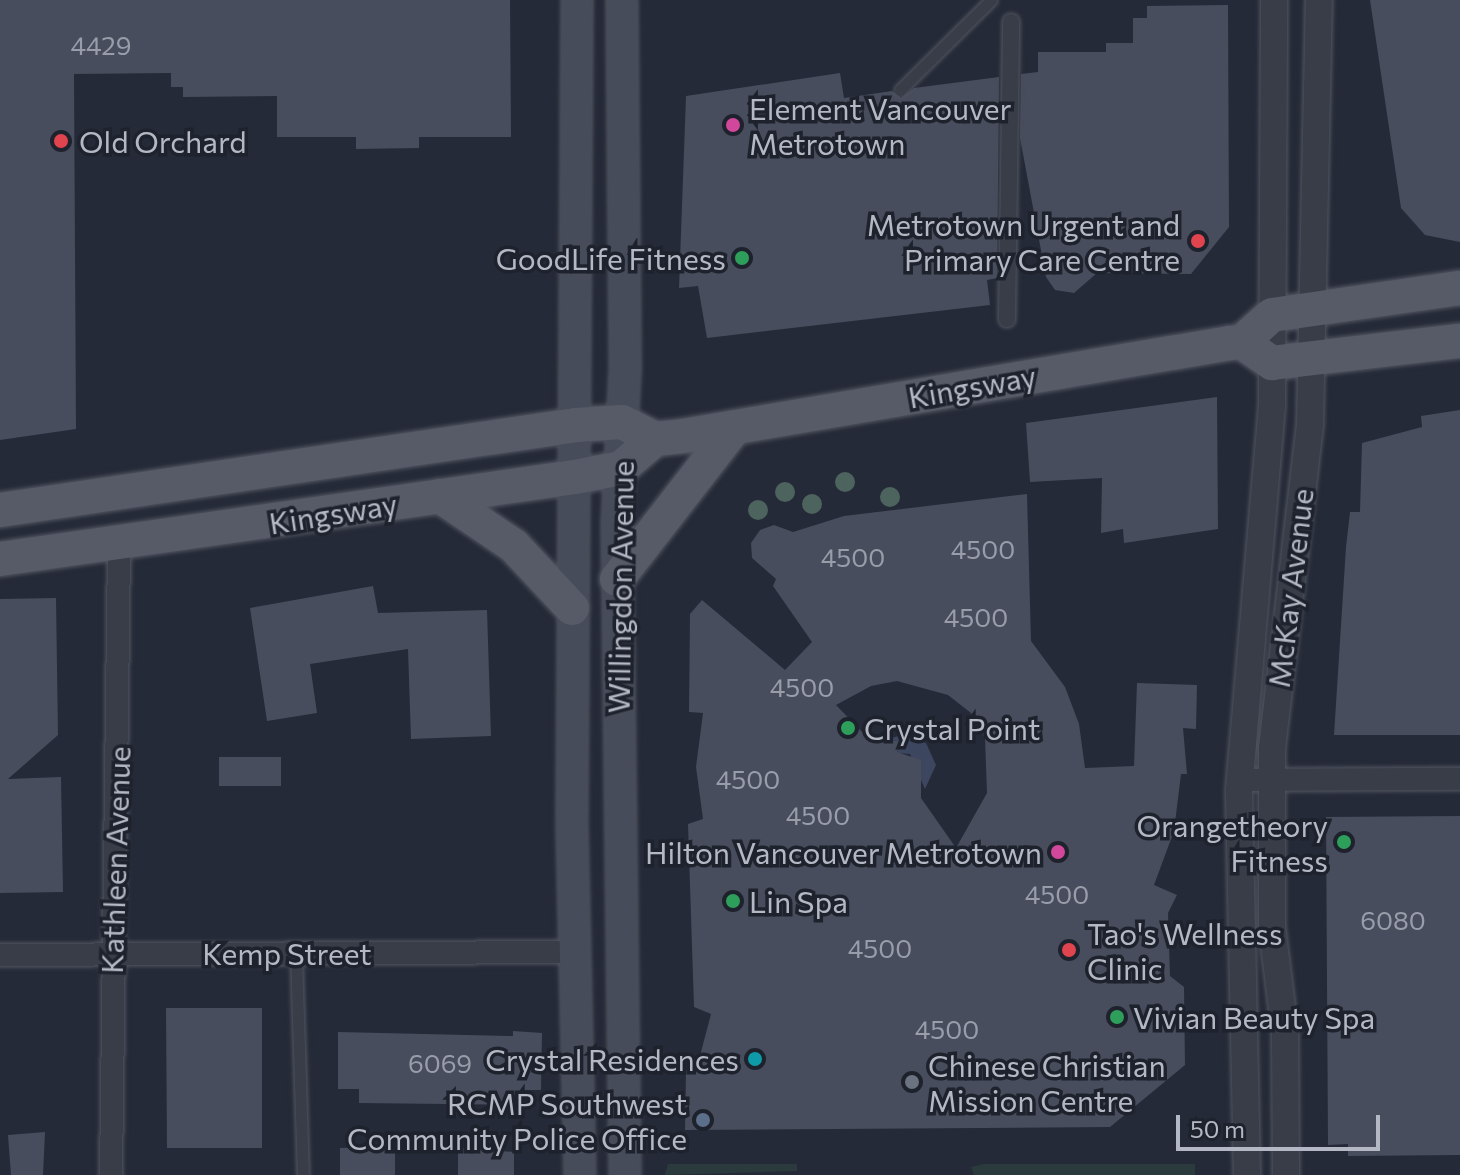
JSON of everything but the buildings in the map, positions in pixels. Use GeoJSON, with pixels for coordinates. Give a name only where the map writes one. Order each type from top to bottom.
{"type":"FeatureCollection","features":[{"type":"Feature","properties":{"kind":"main road","name":"Willingdon Avenue"},"geometry":{"type":"LineString","coordinates":[[577,0],[576,425],[572,608],[574,952],[580,1175]]}},
{"type":"Feature","properties":{"kind":"main road","name":"Willingdon Avenue"},"geometry":{"type":"LineString","coordinates":[[622,0],[622,422],[617,579],[625,1175]]}},
{"type":"Feature","properties":{"kind":"main road"},"geometry":{"type":"LineString","coordinates":[[1460,288],[1272,315],[1242,342],[1272,363],[1460,341]]}},
{"type":"Feature","properties":{"kind":"main road","name":"Kingsway"},"geometry":{"type":"LineString","coordinates":[[0,559],[575,477],[621,468],[655,439],[1242,342]]}},
{"type":"Feature","properties":{"kind":"main road","name":"Kingsway"},"geometry":{"type":"LineString","coordinates":[[0,510],[576,425],[622,422]]}},
{"type":"Feature","properties":{"kind":"main road"},"geometry":{"type":"LineString","coordinates":[[622,422],[655,439]]}},
{"type":"Feature","properties":{"kind":"main road"},"geometry":{"type":"LineString","coordinates":[[617,579],[735,427]]}},
{"type":"Feature","properties":{"kind":"main road"},"geometry":{"type":"LineString","coordinates":[[440,496],[514,546],[572,608]]}},
{"type":"Feature","properties":{"kind":"street","name":"McKay Avenue"},"geometry":{"type":"LineString","coordinates":[[1247,1175],[1240,780],[1272,363],[1274,0]]}},
{"type":"Feature","properties":{"kind":"street","name":"McKay Avenue"},"geometry":{"type":"LineString","coordinates":[[1286,1175],[1272,779],[1315,357],[1319,0]]}},
{"type":"Feature","properties":{"kind":"street"},"geometry":{"type":"LineString","coordinates":[[1007,319],[1011,22]]}},
{"type":"Feature","properties":{"kind":"street","name":"Kathleen Avenue"},"geometry":{"type":"LineString","coordinates":[[111,1175],[119,544]]}},
{"type":"Feature","properties":{"kind":"street"},"geometry":{"type":"LineString","coordinates":[[1240,780],[1460,779]]}},
{"type":"Feature","properties":{"kind":"street","name":"Kemp Street"},"geometry":{"type":"LineString","coordinates":[[0,955],[574,952]]}},
{"type":"Feature","properties":{"kind":"lane"},"geometry":{"type":"LineString","coordinates":[[900,90],[991,0]]}},
{"type":"Feature","properties":{"kind":"lane"},"geometry":{"type":"LineString","coordinates":[[296,954],[303,1175]]}},
{"type":"Feature","properties":{"kind":"shaded area"},"geometry":{"type":"Polygon","coordinates":[[[668,1164],[797,1164],[797,1171],[665,1175],[668,1164]]]}},
{"type":"Feature","properties":{"kind":"shaded area"},"geometry":{"type":"Polygon","coordinates":[[[984,1164],[1195,1164],[1195,1175],[974,1175],[971,1167],[984,1164]]]}},
{"type":"Feature","properties":{"kind":"water"},"geometry":{"type":"Polygon","coordinates":[[[903,735],[926,743],[936,765],[925,789],[910,754],[897,753],[898,741],[883,740],[903,735]]]}},
{"type":"Feature","properties":{"kind":"place","name":"Element Vancouver Metrotown"},"geometry":{"type":"Point","coordinates":[733,125]}},
{"type":"Feature","properties":{"kind":"place","name":"Old Orchard"},"geometry":{"type":"Point","coordinates":[61,141]}},
{"type":"Feature","properties":{"kind":"place","name":"Metrotown Urgent and Primary Care Centre"},"geometry":{"type":"Point","coordinates":[1198,241]}},
{"type":"Feature","properties":{"kind":"place","name":"GoodLife Fitness"},"geometry":{"type":"Point","coordinates":[742,258]}},
{"type":"Feature","properties":{"kind":"place","name":"Crystal Point"},"geometry":{"type":"Point","coordinates":[848,728]}},
{"type":"Feature","properties":{"kind":"place","name":"Orangetheory Fitness"},"geometry":{"type":"Point","coordinates":[1344,842]}},
{"type":"Feature","properties":{"kind":"place","name":"Hilton Vancouver Metrotown"},"geometry":{"type":"Point","coordinates":[1058,852]}},
{"type":"Feature","properties":{"kind":"place","name":"Lin Spa"},"geometry":{"type":"Point","coordinates":[733,901]}},
{"type":"Feature","properties":{"kind":"place","name":"Tao's Wellness Clinic"},"geometry":{"type":"Point","coordinates":[1069,950]}},
{"type":"Feature","properties":{"kind":"place","name":"Vivian Beauty Spa"},"geometry":{"type":"Point","coordinates":[1117,1017]}},
{"type":"Feature","properties":{"kind":"place","name":"Crystal Residences"},"geometry":{"type":"Point","coordinates":[755,1059]}},
{"type":"Feature","properties":{"kind":"place","name":"Chinese Christian Mission Centre"},"geometry":{"type":"Point","coordinates":[912,1082]}},
{"type":"Feature","properties":{"kind":"place","name":"RCMP Southwest Community Police Office"},"geometry":{"type":"Point","coordinates":[703,1120]}}]}
